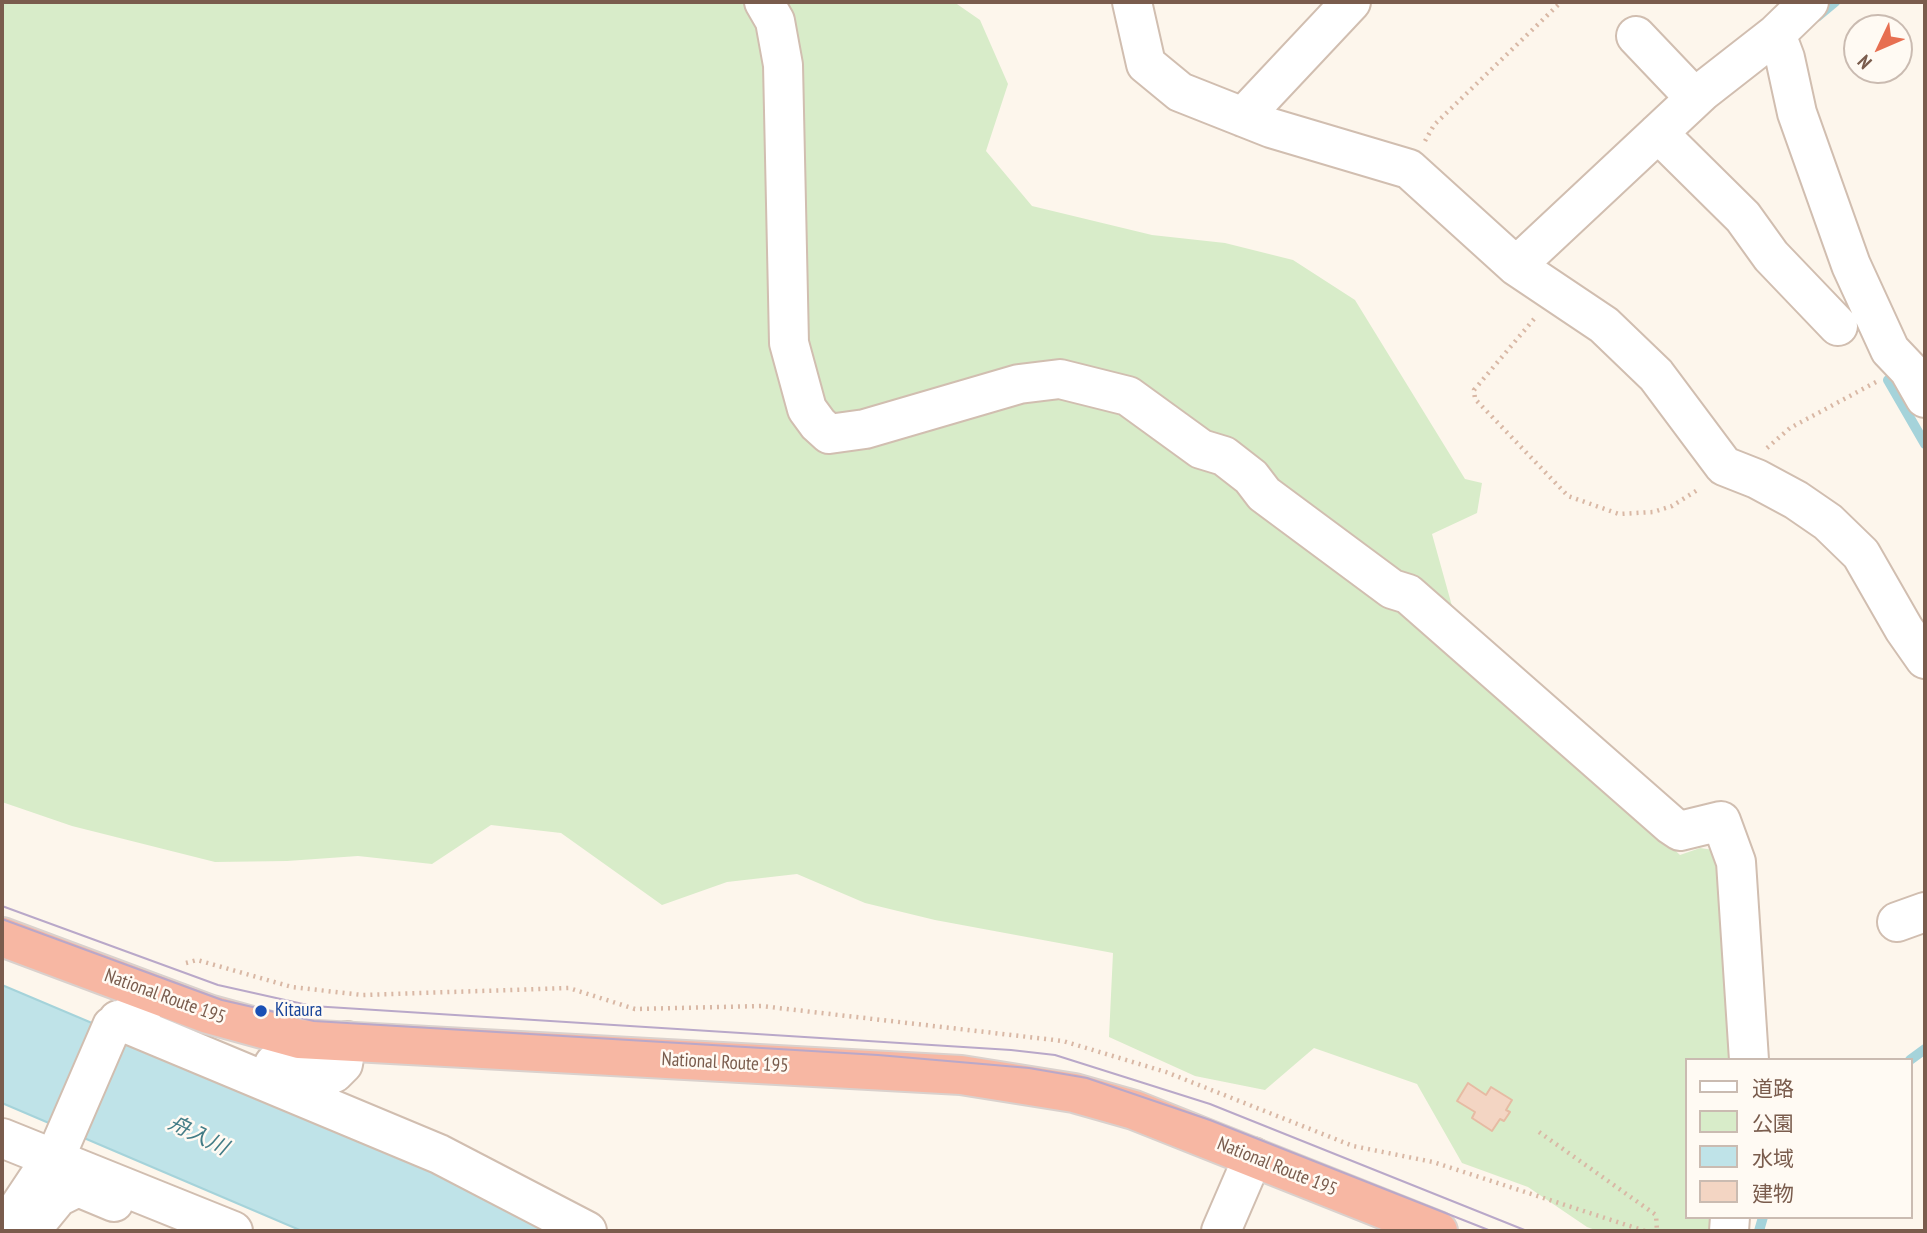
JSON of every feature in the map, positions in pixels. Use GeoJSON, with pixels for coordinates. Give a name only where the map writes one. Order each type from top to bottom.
{"type":"FeatureCollection","features":[{"type":"Feature","properties":{"kind":"highway","name":"National Route 195"},"geometry":{"type":"LineString","coordinates":[[2,937],[258,1030],[299,1039],[961,1075],[1074,1093],[1134,1110],[1438,1231]]}},
{"type":"Feature","properties":{"kind":"street"},"geometry":{"type":"LineString","coordinates":[[764,2],[775,21],[783,65],[789,342],[807,409],[818,425],[829,434],[865,429],[1019,384],[1060,379],[1128,396],[1201,449],[1224,456],[1251,477],[1265,494],[1392,589],[1408,594],[1671,825],[1680,831],[1721,821],[1736,862],[1749,1058]]}},
{"type":"Feature","properties":{"kind":"street"},"geometry":{"type":"LineString","coordinates":[[1132,2],[1146,64],[1180,92],[1243,117],[1409,169],[1516,266],[1604,325],[1656,375],[1720,462],[1796,499],[1828,522],[1861,554],[1904,629],[1925,659]]}},
{"type":"Feature","properties":{"kind":"street"},"geometry":{"type":"LineString","coordinates":[[1243,117],[1351,2]]}},
{"type":"Feature","properties":{"kind":"street"},"geometry":{"type":"LineString","coordinates":[[1516,266],[1695,98],[1776,34],[1807,3]]}},
{"type":"Feature","properties":{"kind":"street"},"geometry":{"type":"LineString","coordinates":[[1776,34],[1785,58],[1797,113],[1851,265],[1890,350],[1901,361],[1925,398]]}},
{"type":"Feature","properties":{"kind":"street"},"geometry":{"type":"LineString","coordinates":[[1636,36],[1695,98]]}},
{"type":"Feature","properties":{"kind":"street"},"geometry":{"type":"LineString","coordinates":[[1658,134],[1744,217],[1771,256],[1838,326]]}},
{"type":"Feature","properties":{"kind":"street"},"geometry":{"type":"LineString","coordinates":[[3,1231],[56,1151],[115,1023],[130,1014],[203,1043],[320,1079],[334,1073],[343,1064],[347,1041]]}},
{"type":"Feature","properties":{"kind":"street"},"geometry":{"type":"LineString","coordinates":[[115,1023],[439,1154],[587,1231]]}},
{"type":"Feature","properties":{"kind":"street"},"geometry":{"type":"LineString","coordinates":[[2,1138],[56,1151],[233,1231]]}},
{"type":"Feature","properties":{"kind":"street"},"geometry":{"type":"LineString","coordinates":[[1222,1231],[1253,1157]]}},
{"type":"Feature","properties":{"kind":"street"},"geometry":{"type":"LineString","coordinates":[[30,1231],[58,1197],[78,1187],[181,1231]]}},
{"type":"Feature","properties":{"kind":"path"},"geometry":{"type":"LineString","coordinates":[[1409,169],[1434,125],[1561,2]]}},
{"type":"Feature","properties":{"kind":"path"},"geometry":{"type":"LineString","coordinates":[[1556,292],[1474,390],[1475,399],[1568,496],[1619,514],[1653,512],[1672,506],[1735,471],[1790,428],[1879,381],[1901,361]]}},
{"type":"Feature","properties":{"kind":"path"},"geometry":{"type":"LineString","coordinates":[[1539,1132],[1656,1215],[1657,1231]]}},
{"type":"Feature","properties":{"kind":"green space"},"geometry":{"type":"Polygon","coordinates":[[[2,2],[954,2],[980,20],[1008,84],[986,151],[1032,206],[1152,235],[1225,243],[1293,260],[1355,300],[1465,479],[1482,483],[1477,513],[1432,534],[1467,660],[1587,767],[1680,855],[1700,848],[1721,851],[1739,1058],[1686,1058],[1686,1219],[1717,1219],[1715,1231],[1598,1231],[1587,1227],[1528,1187],[1462,1163],[1417,1084],[1314,1048],[1265,1090],[1195,1076],[1109,1037],[1113,953],[935,920],[865,903],[797,874],[727,882],[662,905],[561,833],[491,825],[432,864],[358,856],[215,862],[72,826],[2,802],[2,2]]]}},
{"type":"Feature","properties":{"kind":"water","name":"舟入川"},"geometry":{"type":"Polygon","coordinates":[[[2,985],[473,1184],[561,1231],[302,1231],[2,1103],[2,985]]]}},
{"type":"Feature","properties":{"kind":"building"},"geometry":{"type":"Polygon","coordinates":[[[1468,1083],[1486,1095],[1491,1087],[1512,1100],[1506,1110],[1510,1112],[1504,1121],[1500,1119],[1492,1131],[1472,1118],[1475,1112],[1457,1101],[1468,1083]]]}},
{"type":"Feature","properties":{"kind":"waterway"},"geometry":{"type":"LineString","coordinates":[[1817,17],[1835,2]]}},
{"type":"Feature","properties":{"kind":"waterway"},"geometry":{"type":"LineString","coordinates":[[1888,380],[1925,444]]}},
{"type":"Feature","properties":{"kind":"waterway"},"geometry":{"type":"LineString","coordinates":[[1913,1058],[1925,1049]]}},
{"type":"Feature","properties":{"kind":"waterway"},"geometry":{"type":"LineString","coordinates":[[1759,1231],[1762,1219]]}},
{"type":"Feature","properties":{"kind":"tram line"},"geometry":{"type":"LineString","coordinates":[[2,906],[218,985],[312,1006],[1055,1055],[1210,1104],[1527,1231]]}},
{"type":"Feature","properties":{"kind":"tram line"},"geometry":{"type":"LineString","coordinates":[[2,919],[222,1000],[314,1021],[878,1055],[1029,1068],[1087,1078],[1210,1120],[1491,1231]]}},
{"type":"Feature","properties":{"kind":"place","name":"Kitaura"},"geometry":{"type":"Point","coordinates":[261,1011]}}]}
